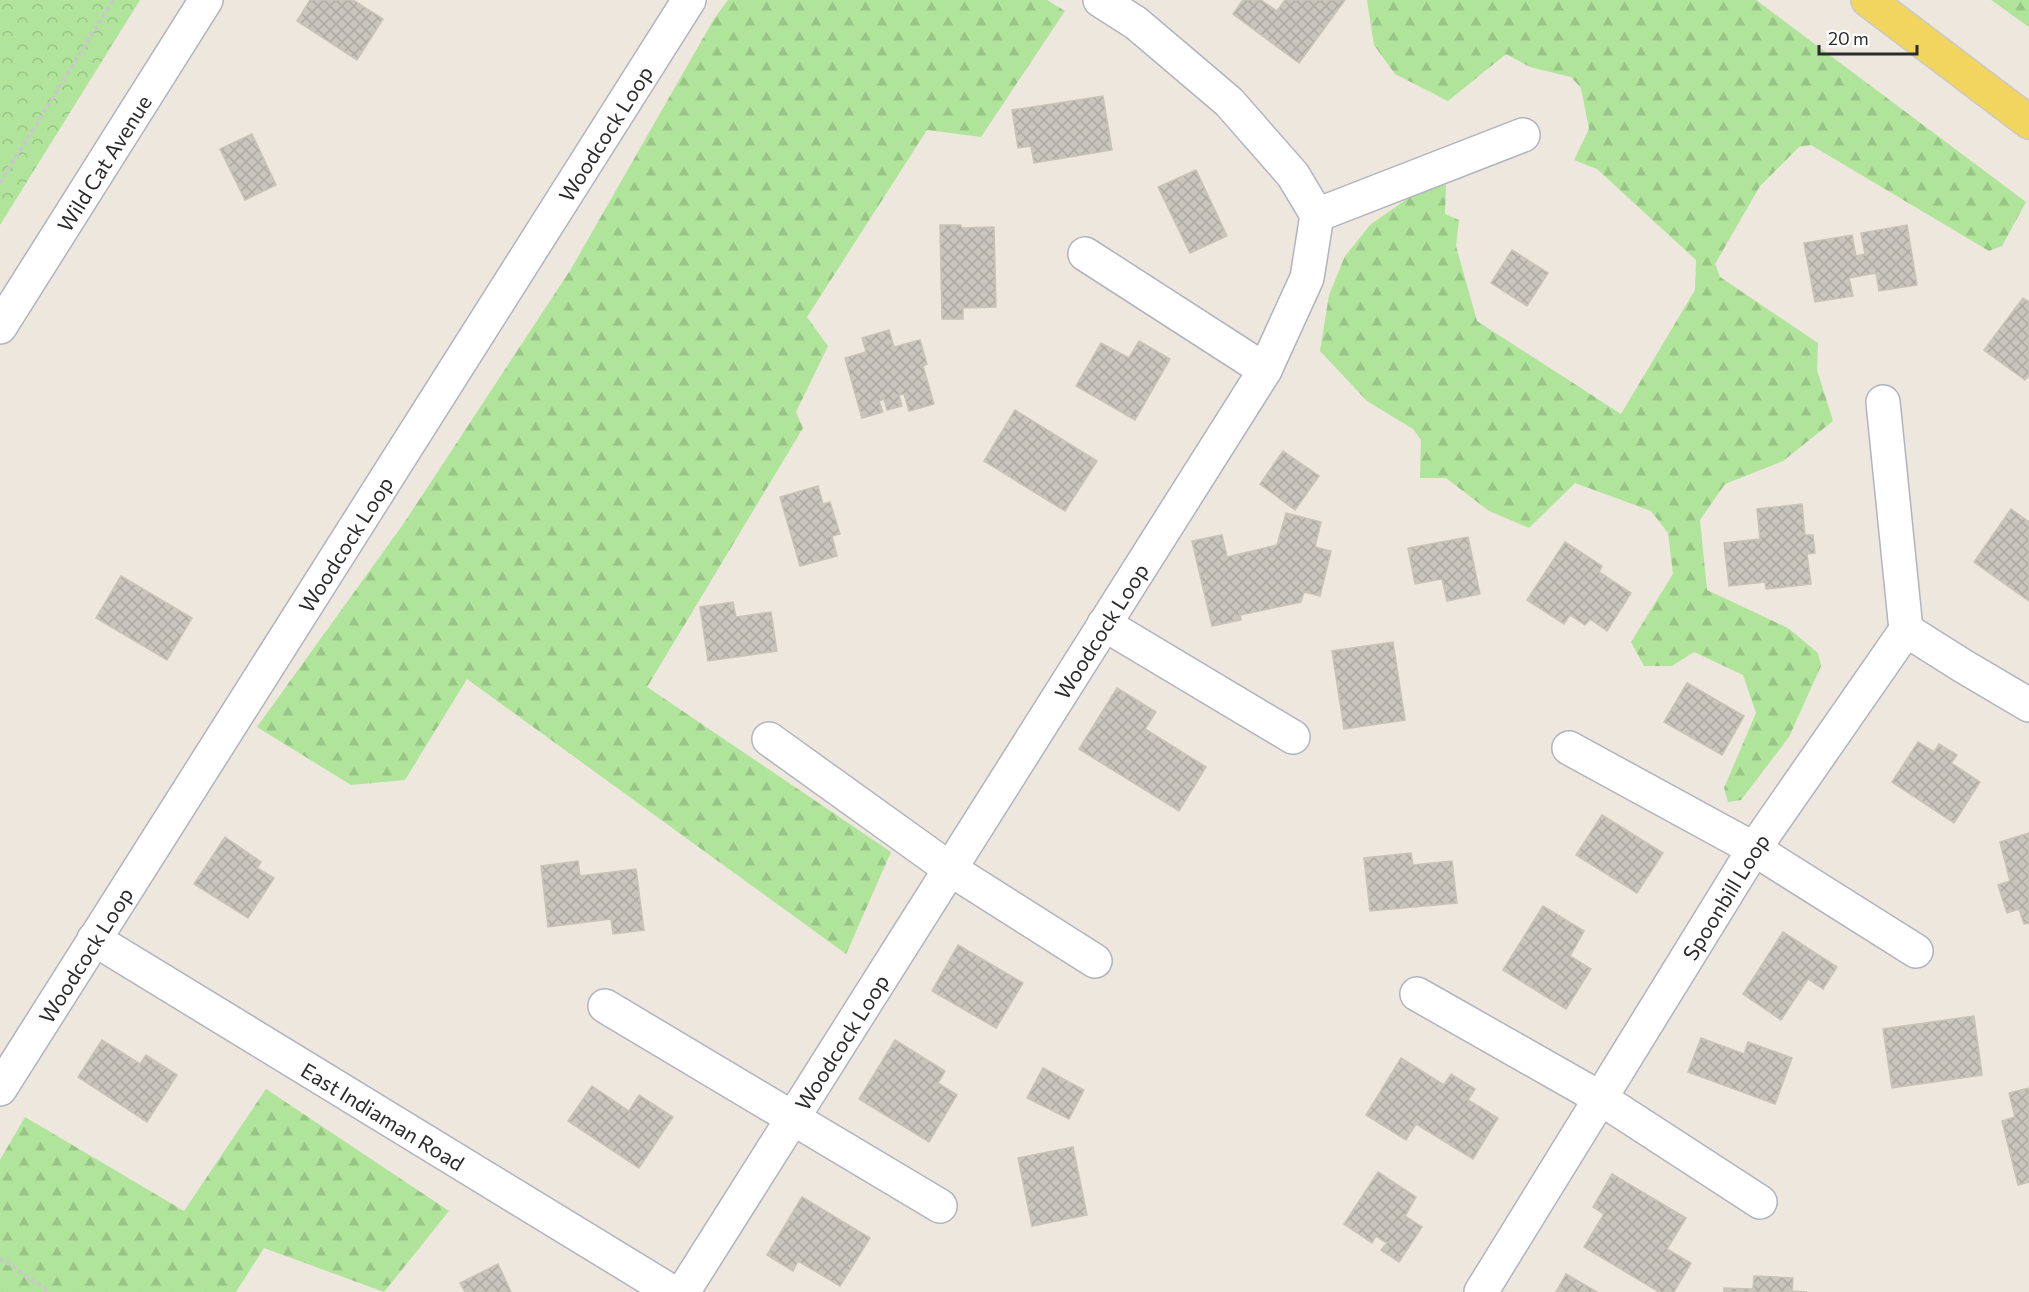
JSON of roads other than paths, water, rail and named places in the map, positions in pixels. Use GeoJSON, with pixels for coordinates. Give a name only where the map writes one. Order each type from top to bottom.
{"type":"FeatureCollection","features":[{"type":"Feature","properties":{"kind":"main road"},"geometry":{"type":"LineString","coordinates":[[1868,0],[2029,122]]}},
{"type":"Feature","properties":{"kind":"street","name":"Wild Cat Avenue"},"geometry":{"type":"LineString","coordinates":[[0,327],[206,0]]}},
{"type":"Feature","properties":{"kind":"street","name":"Woodcock Loop"},"geometry":{"type":"LineString","coordinates":[[0,1089],[689,0]]}},
{"type":"Feature","properties":{"kind":"street"},"geometry":{"type":"LineString","coordinates":[[1100,0],[1144,11],[1293,175],[1317,215],[1523,135]]}},
{"type":"Feature","properties":{"kind":"street","name":"Woodcock Loop"},"geometry":{"type":"LineString","coordinates":[[684,1292],[1265,370],[1307,278],[1317,215]]}},
{"type":"Feature","properties":{"kind":"street"},"geometry":{"type":"LineString","coordinates":[[1085,254],[1265,370]]}},
{"type":"Feature","properties":{"kind":"street"},"geometry":{"type":"LineString","coordinates":[[1883,402],[1906,630],[2029,705]]}},
{"type":"Feature","properties":{"kind":"street"},"geometry":{"type":"LineString","coordinates":[[1104,624],[1293,737]]}},
{"type":"Feature","properties":{"kind":"street","name":"Spoonbill Loop"},"geometry":{"type":"LineString","coordinates":[[1481,1292],[1754,849],[1906,630]]}},
{"type":"Feature","properties":{"kind":"street"},"geometry":{"type":"LineString","coordinates":[[769,739],[950,869],[1095,961]]}},
{"type":"Feature","properties":{"kind":"street"},"geometry":{"type":"LineString","coordinates":[[1569,748],[1754,849],[1916,951]]}},
{"type":"Feature","properties":{"kind":"street","name":"East Indiaman Road"},"geometry":{"type":"LineString","coordinates":[[94,939],[672,1292]]}},
{"type":"Feature","properties":{"kind":"street"},"geometry":{"type":"LineString","coordinates":[[1417,994],[1600,1098],[1760,1202]]}},
{"type":"Feature","properties":{"kind":"street"},"geometry":{"type":"LineString","coordinates":[[605,1006],[940,1206]]}}]}
